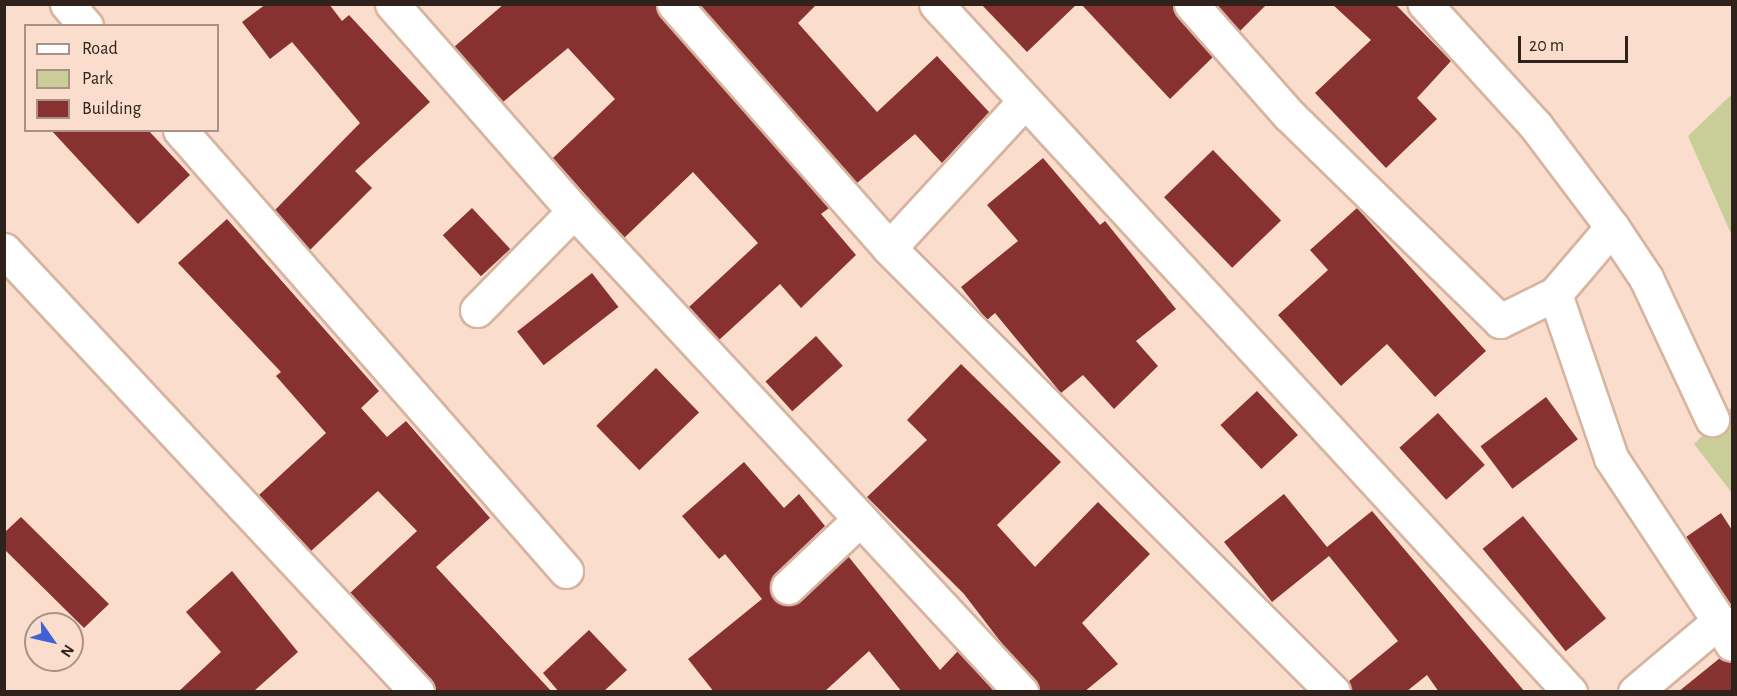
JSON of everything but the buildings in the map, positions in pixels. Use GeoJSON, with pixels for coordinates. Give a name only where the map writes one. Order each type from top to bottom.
{"type":"FeatureCollection","features":[{"type":"Feature","properties":{"kind":"street"},"geometry":{"type":"LineString","coordinates":[[67,4],[84,24]]}},
{"type":"Feature","properties":{"kind":"street"},"geometry":{"type":"LineString","coordinates":[[392,4],[574,211],[1018,690]]}},
{"type":"Feature","properties":{"kind":"street"},"geometry":{"type":"LineString","coordinates":[[674,4],[889,248],[1333,692]]}},
{"type":"Feature","properties":{"kind":"street"},"geometry":{"type":"LineString","coordinates":[[936,4],[1023,103],[1570,692]]}},
{"type":"Feature","properties":{"kind":"street"},"geometry":{"type":"LineString","coordinates":[[1191,4],[1290,115],[1500,321],[1555,294],[1612,227]]}},
{"type":"Feature","properties":{"kind":"street"},"geometry":{"type":"LineString","coordinates":[[1425,4],[1535,125],[1612,227],[1646,278],[1712,419]]}},
{"type":"Feature","properties":{"kind":"street"},"geometry":{"type":"LineString","coordinates":[[889,248],[1023,103]]}},
{"type":"Feature","properties":{"kind":"street"},"geometry":{"type":"LineString","coordinates":[[182,132],[566,571]]}},
{"type":"Feature","properties":{"kind":"street"},"geometry":{"type":"LineString","coordinates":[[477,310],[574,211]]}},
{"type":"Feature","properties":{"kind":"street"},"geometry":{"type":"LineString","coordinates":[[4,250],[417,692]]}},
{"type":"Feature","properties":{"kind":"street"},"geometry":{"type":"LineString","coordinates":[[1555,294],[1611,458],[1726,632],[1635,692]]}},
{"type":"Feature","properties":{"kind":"street"},"geometry":{"type":"LineString","coordinates":[[788,587],[860,519]]}},
{"type":"Feature","properties":{"kind":"green space"},"geometry":{"type":"Polygon","coordinates":[[[1732,94],[1732,236],[1688,136],[1732,94]]]}},
{"type":"Feature","properties":{"kind":"green space"},"geometry":{"type":"Polygon","coordinates":[[[1732,407],[1732,493],[1694,444],[1732,407]]]}}]}
